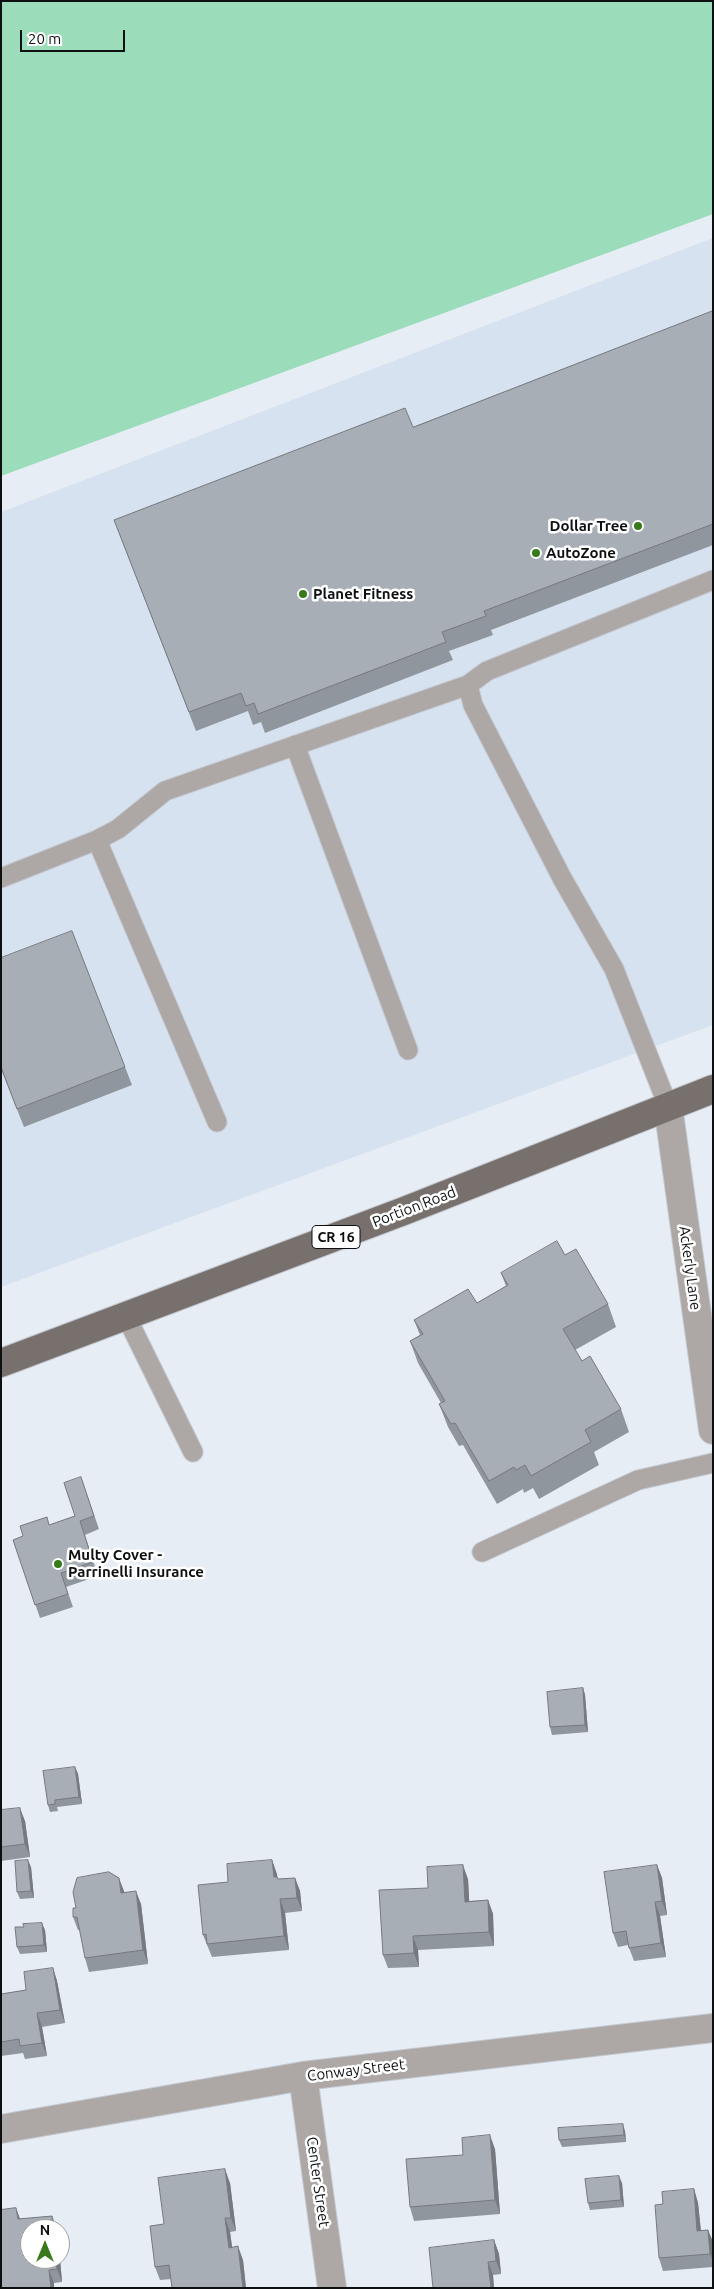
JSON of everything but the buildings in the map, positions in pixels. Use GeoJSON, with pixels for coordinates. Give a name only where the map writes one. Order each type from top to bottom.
{"type":"FeatureCollection","features":[{"type":"Feature","properties":{"kind":"main road","name":"Portion Road"},"geometry":{"type":"LineString","coordinates":[[1,1363],[404,1211],[713,1089]]}},
{"type":"Feature","properties":{"kind":"street","name":"Ackerly Lane"},"geometry":{"type":"LineString","coordinates":[[668,1106],[713,1430]]}},
{"type":"Feature","properties":{"kind":"street","name":"Conway Street"},"geometry":{"type":"LineString","coordinates":[[1,2129],[303,2076],[713,2028]]}},
{"type":"Feature","properties":{"kind":"street","name":"Center Street"},"geometry":{"type":"LineString","coordinates":[[303,2076],[332,2288]]}},
{"type":"Feature","properties":{"kind":"lane"},"geometry":{"type":"LineString","coordinates":[[1,878],[98,840],[118,829],[165,791],[468,685],[487,671],[713,580]]}},
{"type":"Feature","properties":{"kind":"lane"},"geometry":{"type":"LineString","coordinates":[[468,685],[472,705],[562,878],[614,969],[668,1106]]}},
{"type":"Feature","properties":{"kind":"lane"},"geometry":{"type":"LineString","coordinates":[[295,745],[408,1050]]}},
{"type":"Feature","properties":{"kind":"lane"},"geometry":{"type":"LineString","coordinates":[[98,840],[217,1122]]}},
{"type":"Feature","properties":{"kind":"lane"},"geometry":{"type":"LineString","coordinates":[[126,1316],[193,1452]]}},
{"type":"Feature","properties":{"kind":"lane"},"geometry":{"type":"LineString","coordinates":[[482,1552],[638,1480],[713,1463]]}},
{"type":"Feature","properties":{"kind":"shaded area"},"geometry":{"type":"Polygon","coordinates":[[[713,238],[713,1025],[1,1287],[1,512],[713,238]]]}},
{"type":"Feature","properties":{"kind":"green space"},"geometry":{"type":"Polygon","coordinates":[[[1,1],[713,1],[713,214],[1,476],[1,1]]]}},
{"type":"Feature","properties":{"kind":"place","name":"Dollar Tree"},"geometry":{"type":"Point","coordinates":[638,526]}},
{"type":"Feature","properties":{"kind":"place","name":"AutoZone"},"geometry":{"type":"Point","coordinates":[536,553]}},
{"type":"Feature","properties":{"kind":"place","name":"Planet Fitness"},"geometry":{"type":"Point","coordinates":[303,594]}},
{"type":"Feature","properties":{"kind":"place","name":"Multy Cover - Parrinelli Insurance"},"geometry":{"type":"Point","coordinates":[58,1564]}}]}
